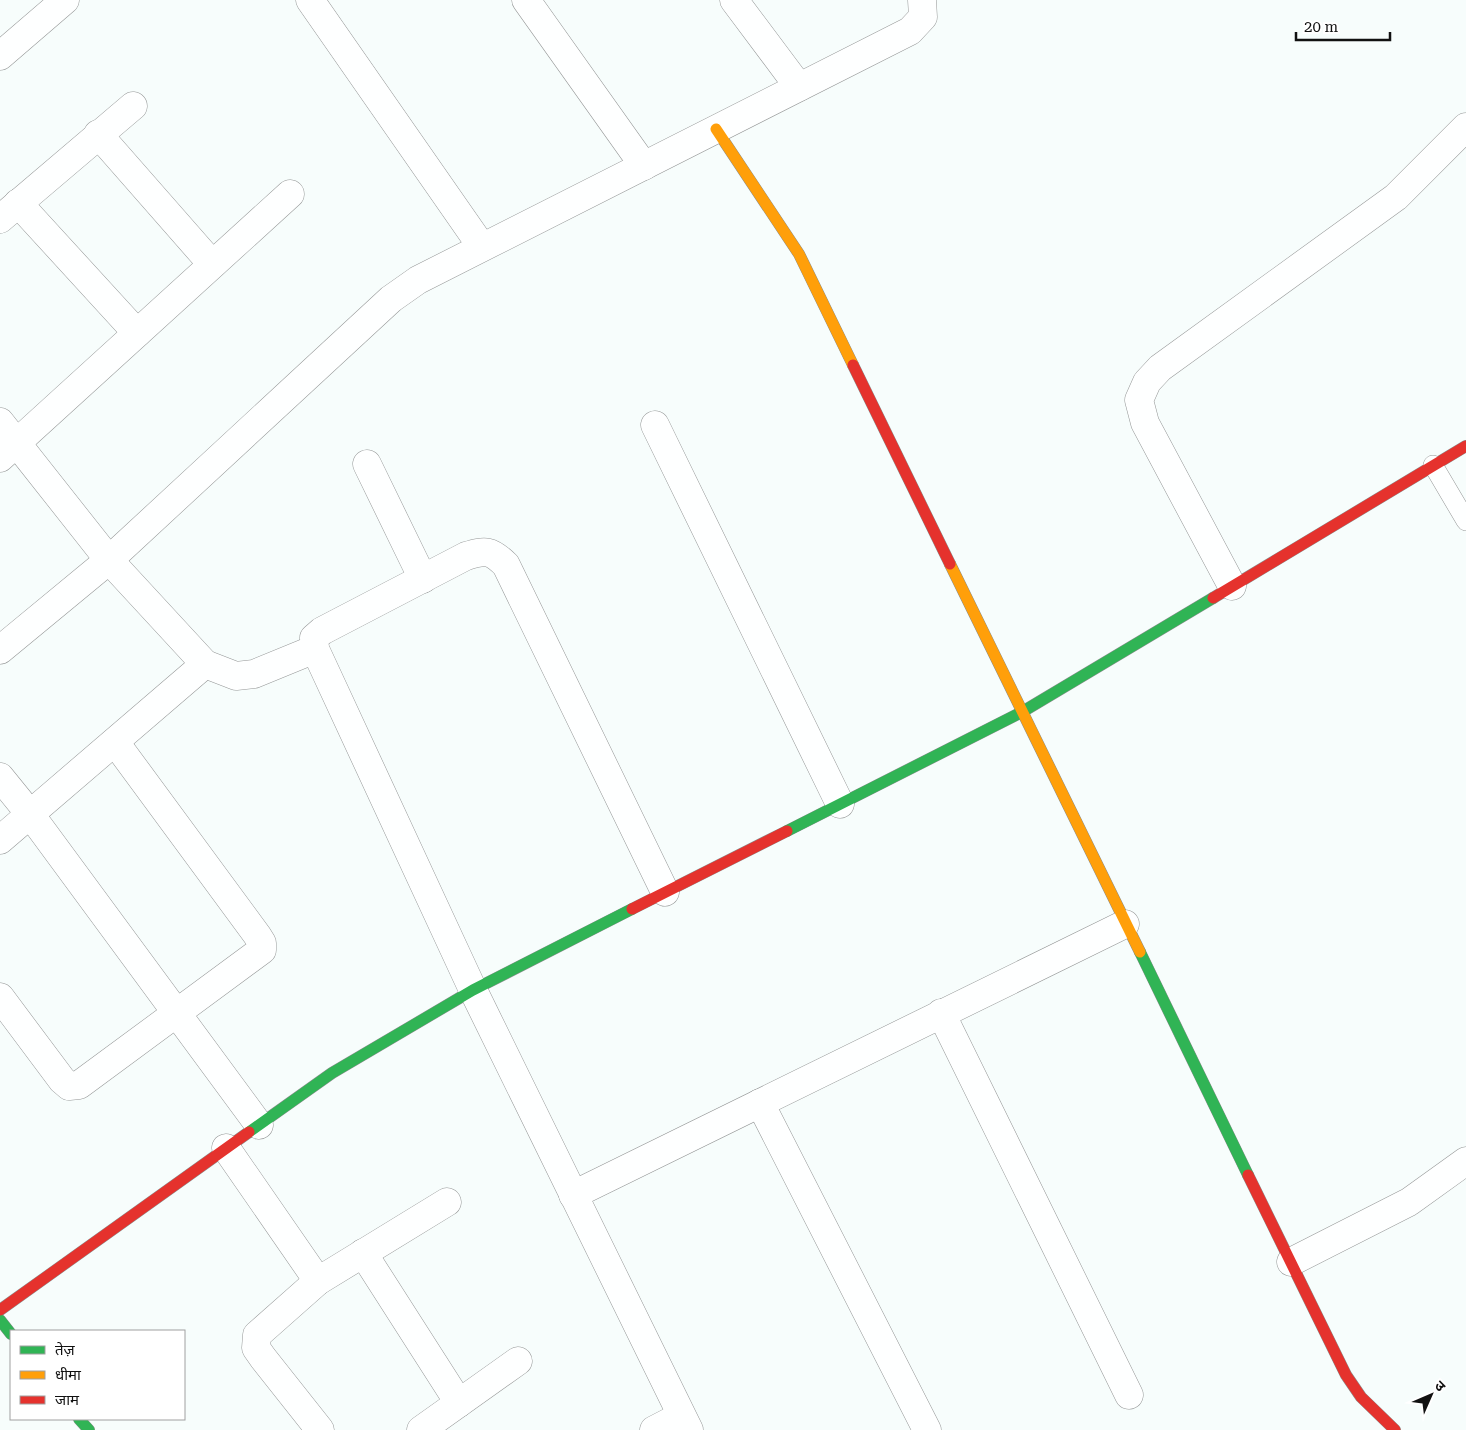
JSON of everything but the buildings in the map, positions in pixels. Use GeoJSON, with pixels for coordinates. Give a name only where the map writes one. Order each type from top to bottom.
{"type":"FeatureCollection","features":[{"type":"Feature","properties":{"kind":"street"},"geometry":{"type":"LineString","coordinates":[[0,56],[65,0]]}},
{"type":"Feature","properties":{"kind":"street"},"geometry":{"type":"LineString","coordinates":[[310,0],[482,248]]}},
{"type":"Feature","properties":{"kind":"street"},"geometry":{"type":"LineString","coordinates":[[526,0],[644,166]]}},
{"type":"Feature","properties":{"kind":"street"},"geometry":{"type":"LineString","coordinates":[[734,0],[799,87]]}},
{"type":"Feature","properties":{"kind":"street"},"geometry":{"type":"LineString","coordinates":[[0,650],[108,560],[391,299],[418,280],[910,31],[923,17],[922,0]]}},
{"type":"Feature","properties":{"kind":"street"},"geometry":{"type":"LineString","coordinates":[[133,106],[9,211],[137,333]]}},
{"type":"Feature","properties":{"kind":"street"},"geometry":{"type":"LineString","coordinates":[[1232,586],[1145,423],[1139,400],[1147,382],[1160,368],[1396,197],[1466,127]]}},
{"type":"Feature","properties":{"kind":"street"},"geometry":{"type":"LineString","coordinates":[[716,129],[799,254],[1346,1375],[1361,1397],[1396,1430]]}},
{"type":"Feature","properties":{"kind":"street"},"geometry":{"type":"LineString","coordinates":[[98,134],[212,264]]}},
{"type":"Feature","properties":{"kind":"street"},"geometry":{"type":"LineString","coordinates":[[8,450],[290,194]]}},
{"type":"Feature","properties":{"kind":"street"},"geometry":{"type":"LineString","coordinates":[[0,422],[8,450],[205,664],[236,676],[254,674],[316,649]]}},
{"type":"Feature","properties":{"kind":"street"},"geometry":{"type":"LineString","coordinates":[[655,425],[840,804]]}},
{"type":"Feature","properties":{"kind":"street"},"geometry":{"type":"LineString","coordinates":[[0,1310],[332,1073],[473,990],[1022,712],[1466,446]]}},
{"type":"Feature","properties":{"kind":"street"},"geometry":{"type":"LineString","coordinates":[[367,464],[423,579]]}},
{"type":"Feature","properties":{"kind":"street"},"geometry":{"type":"LineString","coordinates":[[654,1430],[685,1423],[473,990],[316,649],[314,638],[322,631],[466,556],[483,551],[496,554],[506,564],[665,892]]}},
{"type":"Feature","properties":{"kind":"street"},"geometry":{"type":"LineString","coordinates":[[0,840],[205,664]]}},
{"type":"Feature","properties":{"kind":"street"},"geometry":{"type":"LineString","coordinates":[[0,997],[62,1080],[69,1086],[79,1085],[262,950],[262,943],[115,742]]}},
{"type":"Feature","properties":{"kind":"street"},"geometry":{"type":"LineString","coordinates":[[0,778],[30,814],[258,1125]]}},
{"type":"Feature","properties":{"kind":"street"},"geometry":{"type":"LineString","coordinates":[[573,1194],[1125,924]]}},
{"type":"Feature","properties":{"kind":"street"},"geometry":{"type":"LineString","coordinates":[[941,1014],[1129,1395]]}},
{"type":"Feature","properties":{"kind":"street"},"geometry":{"type":"LineString","coordinates":[[760,1103],[927,1430]]}},
{"type":"Feature","properties":{"kind":"street"},"geometry":{"type":"LineString","coordinates":[[226,1148],[318,1281]]}},
{"type":"Feature","properties":{"kind":"street"},"geometry":{"type":"LineString","coordinates":[[1291,1262],[1409,1202],[1466,1161]]}},
{"type":"Feature","properties":{"kind":"street"},"geometry":{"type":"LineString","coordinates":[[320,1430],[256,1348],[258,1335],[318,1281],[447,1202]]}},
{"type":"Feature","properties":{"kind":"street"},"geometry":{"type":"LineString","coordinates":[[363,1253],[459,1403]]}},
{"type":"Feature","properties":{"kind":"street"},"geometry":{"type":"LineString","coordinates":[[0,1320],[10,1333]]}},
{"type":"Feature","properties":{"kind":"street"},"geometry":{"type":"LineString","coordinates":[[421,1430],[518,1361]]}},
{"type":"Feature","properties":{"kind":"lane"},"geometry":{"type":"LineString","coordinates":[[1433,465],[1466,521]]}},
{"type":"Feature","properties":{"kind":"traffic: fast"},"geometry":{"type":"LineString","coordinates":[[787,831],[1022,712],[1213,598]]}},
{"type":"Feature","properties":{"kind":"traffic: fast"},"geometry":{"type":"LineString","coordinates":[[249,1132],[332,1073],[473,990],[632,909]]}},
{"type":"Feature","properties":{"kind":"traffic: fast"},"geometry":{"type":"LineString","coordinates":[[1140,952],[1248,1175]]}},
{"type":"Feature","properties":{"kind":"traffic: fast"},"geometry":{"type":"LineString","coordinates":[[0,1320],[10,1333]]}},
{"type":"Feature","properties":{"kind":"traffic: fast"},"geometry":{"type":"LineString","coordinates":[[80,1420],[89,1430]]}},
{"type":"Feature","properties":{"kind":"traffic: slow"},"geometry":{"type":"LineString","coordinates":[[716,129],[799,254],[853,365]]}},
{"type":"Feature","properties":{"kind":"traffic: slow"},"geometry":{"type":"LineString","coordinates":[[950,564],[1140,952]]}},
{"type":"Feature","properties":{"kind":"traffic: jam"},"geometry":{"type":"LineString","coordinates":[[853,365],[950,564]]}},
{"type":"Feature","properties":{"kind":"traffic: jam"},"geometry":{"type":"LineString","coordinates":[[1213,598],[1466,446]]}},
{"type":"Feature","properties":{"kind":"traffic: jam"},"geometry":{"type":"LineString","coordinates":[[632,909],[787,831]]}},
{"type":"Feature","properties":{"kind":"traffic: jam"},"geometry":{"type":"LineString","coordinates":[[0,1310],[249,1132]]}},
{"type":"Feature","properties":{"kind":"traffic: jam"},"geometry":{"type":"LineString","coordinates":[[1248,1175],[1346,1375],[1361,1397],[1395,1430]]}}]}
